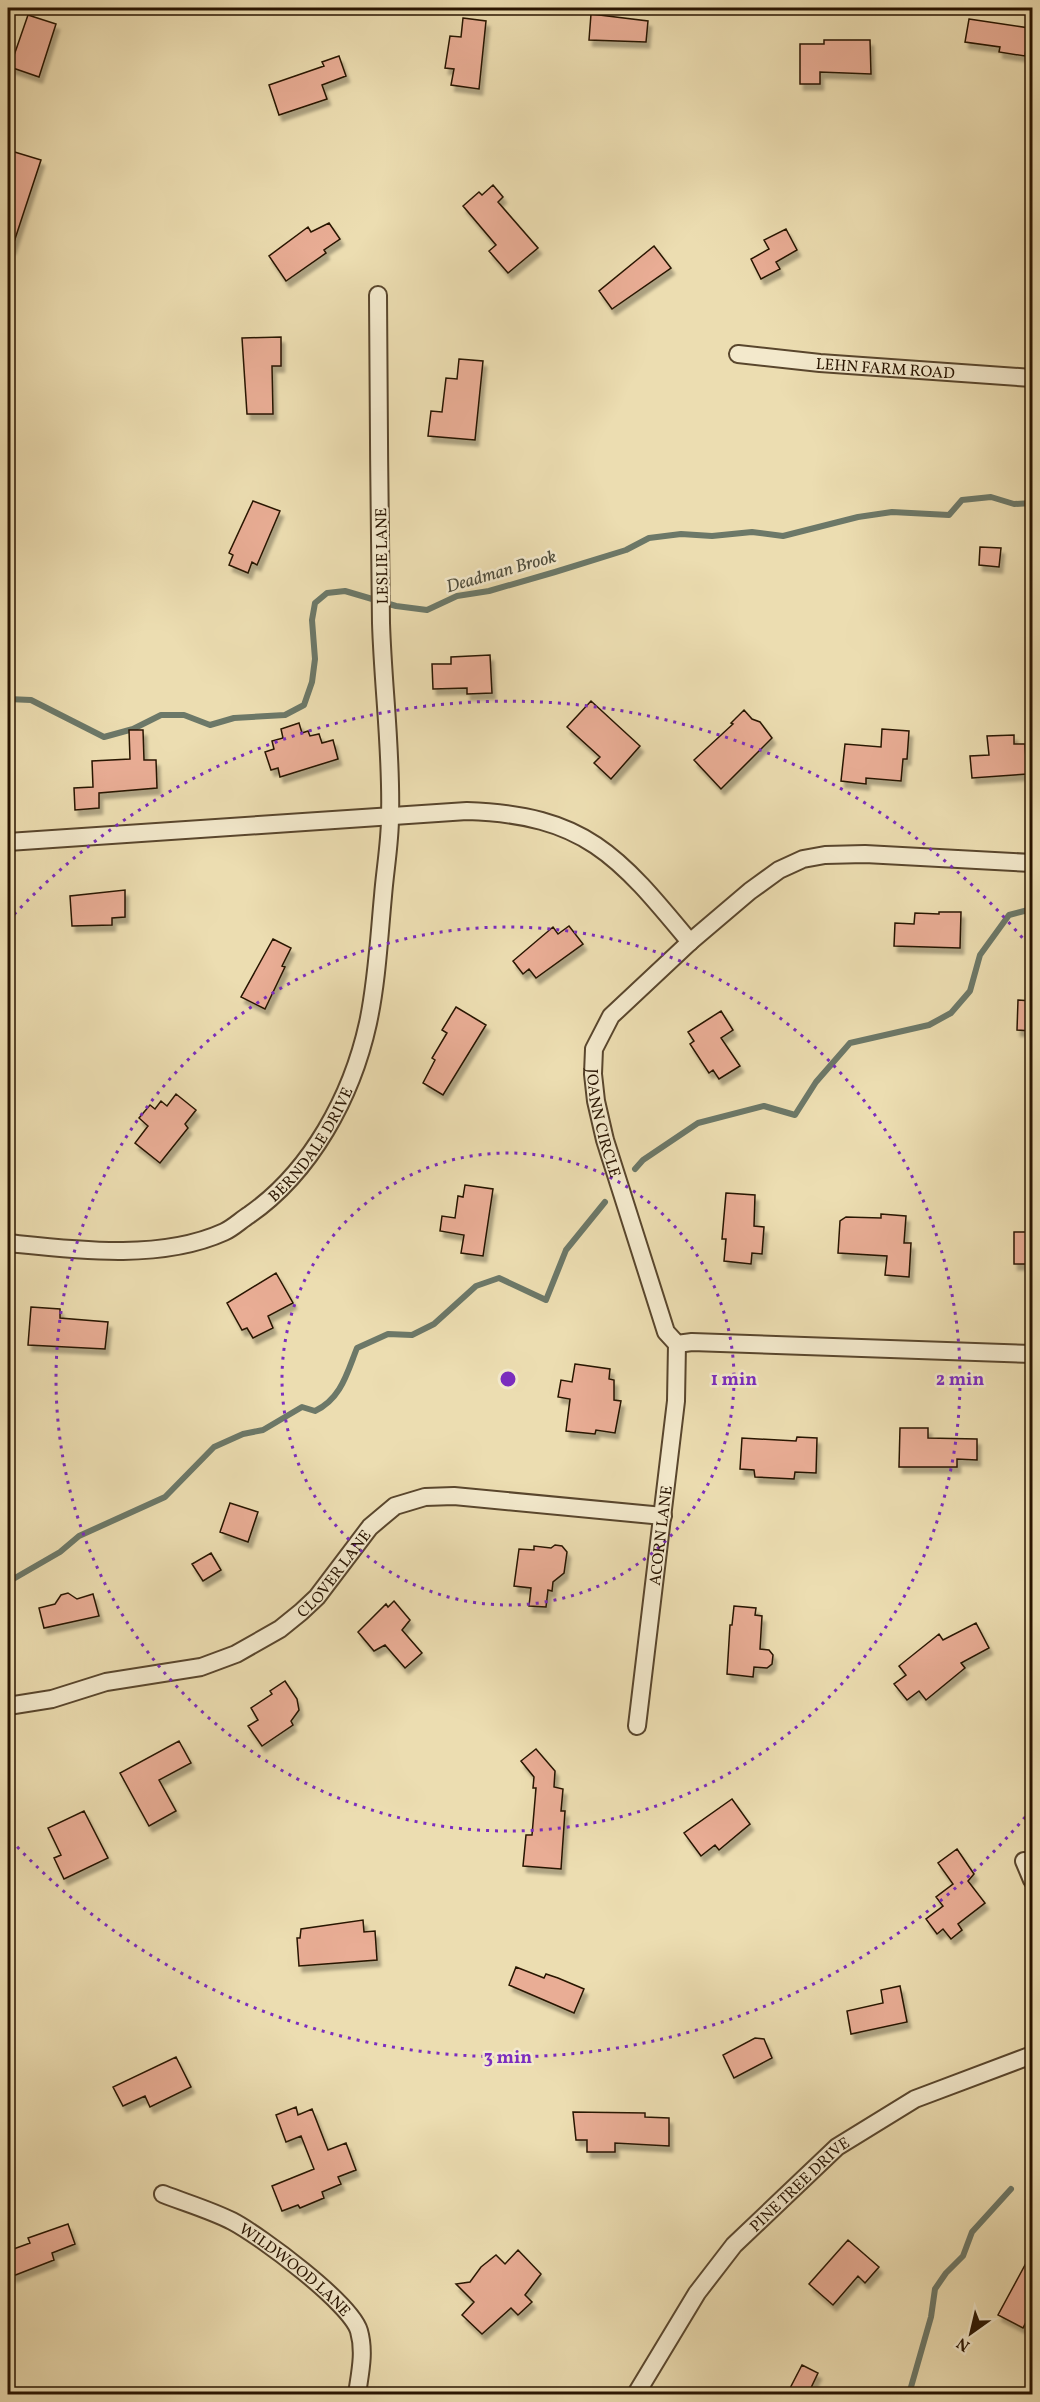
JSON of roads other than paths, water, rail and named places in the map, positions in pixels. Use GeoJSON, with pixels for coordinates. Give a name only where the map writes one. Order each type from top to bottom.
{"type":"FeatureCollection","features":[{"type":"Feature","properties":{"kind":"street","name":"LESLIE LANE"},"geometry":{"type":"LineString","coordinates":[[378,295],[381,616],[390,817]]}},
{"type":"Feature","properties":{"kind":"street","name":"LEHN FARM ROAD"},"geometry":{"type":"LineString","coordinates":[[738,354],[820,363],[1032,378]]}},
{"type":"Feature","properties":{"kind":"street"},"geometry":{"type":"LineString","coordinates":[[8,842],[467,811],[510,813],[543,820],[576,832],[607,852],[632,874],[690,942]]}},
{"type":"Feature","properties":{"kind":"street","name":"BERNDALE DRIVE"},"geometry":{"type":"LineString","coordinates":[[8,1243],[108,1250],[145,1249],[192,1242],[225,1231],[276,1196],[297,1171],[325,1130],[340,1102],[368,1024],[376,967],[390,817]]}},
{"type":"Feature","properties":{"kind":"street","name":"JOANN CIRCLE"},"geometry":{"type":"LineString","coordinates":[[677,1344],[666,1332],[605,1140],[593,1074],[594,1049],[611,1016],[690,942],[779,870],[802,859],[825,855],[865,854],[1032,863]]}},
{"type":"Feature","properties":{"kind":"street"},"geometry":{"type":"LineString","coordinates":[[677,1344],[692,1342],[889,1347],[1032,1354]]}},
{"type":"Feature","properties":{"kind":"street","name":"ACORN LANE"},"geometry":{"type":"LineString","coordinates":[[637,1726],[676,1401],[677,1344]]}},
{"type":"Feature","properties":{"kind":"street","name":"CLOVER LANE"},"geometry":{"type":"LineString","coordinates":[[8,1706],[52,1699],[106,1682],[201,1667],[236,1654],[280,1629],[301,1612],[317,1597],[370,1527],[395,1506],[425,1497],[454,1496],[663,1516]]}},
{"type":"Feature","properties":{"kind":"street"},"geometry":{"type":"LineString","coordinates":[[1024,1861],[1032,1880]]}},
{"type":"Feature","properties":{"kind":"street","name":"PINE TREE DRIVE"},"geometry":{"type":"LineString","coordinates":[[636,2394],[692,2301],[734,2245],[837,2147],[915,2099],[1032,2055]]}},
{"type":"Feature","properties":{"kind":"street","name":"WILDWOOD LANE"},"geometry":{"type":"LineString","coordinates":[[164,2194],[233,2221],[315,2282],[350,2313],[358,2329],[362,2348],[357,2394]]}},
{"type":"Feature","properties":{"kind":"waterway","name":"Deadman Brook"},"geometry":{"type":"LineString","coordinates":[[8,699],[31,700],[104,737],[133,729],[161,715],[184,715],[210,725],[234,718],[285,715],[304,705],[312,682],[315,659],[312,620],[315,603],[327,593],[345,591],[396,606],[427,610],[457,596],[489,591],[626,550],[649,538],[681,534],[712,536],[752,532],[783,536],[858,517],[892,512],[949,515],[962,500],[991,497],[1014,504],[1032,503]]}},
{"type":"Feature","properties":{"kind":"waterway"},"geometry":{"type":"LineString","coordinates":[[635,1169],[643,1160],[698,1123],[764,1106],[795,1115],[816,1082],[850,1043],[929,1025],[951,1013],[970,991],[980,955],[1009,915],[1032,909]]}},
{"type":"Feature","properties":{"kind":"waterway"},"geometry":{"type":"LineString","coordinates":[[8,1582],[60,1552],[79,1536],[165,1497],[214,1447],[243,1434],[263,1430],[302,1407],[315,1411],[324,1406],[342,1384],[357,1348],[388,1334],[412,1335],[434,1324],[476,1286],[499,1278],[546,1300],[566,1250],[605,1202]]}},
{"type":"Feature","properties":{"kind":"waterway"},"geometry":{"type":"LineString","coordinates":[[909,2394],[931,2317],[935,2289],[946,2273],[963,2256],[972,2232],[1011,2189]]}}]}
